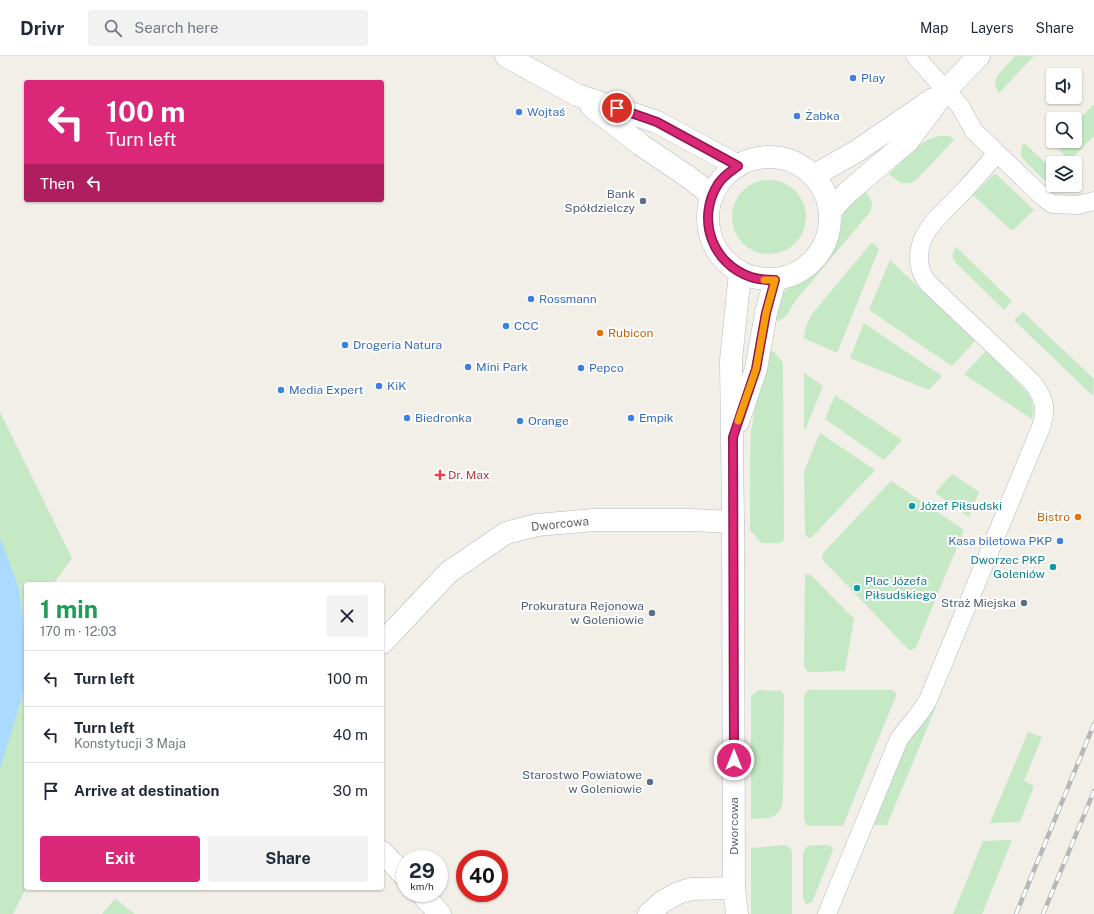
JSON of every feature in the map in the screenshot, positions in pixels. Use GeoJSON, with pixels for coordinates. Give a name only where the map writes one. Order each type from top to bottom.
{"type":"FeatureCollection","features":[{"type":"Feature","properties":{"kind":"street"},"geometry":{"type":"LineString","coordinates":[[506,56],[577,95],[641,145],[712,195]]}},
{"type":"Feature","properties":{"kind":"street"},"geometry":{"type":"LineString","coordinates":[[830,211],[848,192],[908,141],[946,90],[979,56]]}},
{"type":"Feature","properties":{"kind":"street"},"geometry":{"type":"LineString","coordinates":[[813,176],[857,151],[946,90]]}},
{"type":"Feature","properties":{"kind":"street"},"geometry":{"type":"LineString","coordinates":[[577,95],[657,122],[738,166]]}},
{"type":"Feature","properties":{"kind":"street"},"geometry":{"type":"LineString","coordinates":[[764,157],[777,157],[802,167],[813,176],[821,186],[827,198],[831,224],[824,247],[817,257],[798,273],[787,278],[775,280],[763,280],[751,277],[740,272],[727,263],[711,240],[708,225],[708,210],[712,195],[718,184],[727,173],[751,160],[764,157]]}},
{"type":"Feature","properties":{"kind":"street","name":"Dworcowa"},"geometry":{"type":"LineString","coordinates":[[737,914],[734,888],[733,437],[731,360],[740,272]]}},
{"type":"Feature","properties":{"kind":"street","name":"Dworcowa"},"geometry":{"type":"LineString","coordinates":[[733,437],[756,369],[766,313],[775,280]]}},
{"type":"Feature","properties":{"kind":"street","name":"Dworcowa"},"geometry":{"type":"LineString","coordinates":[[384,641],[449,572],[506,533],[537,525],[594,520],[691,520],[733,522]]}},
{"type":"Feature","properties":{"kind":"street"},"geometry":{"type":"LineString","coordinates":[[384,854],[396,867]]}},
{"type":"Feature","properties":{"kind":"street"},"geometry":{"type":"LineString","coordinates":[[649,914],[662,902],[678,893],[691,889],[734,888]]}},
{"type":"Feature","properties":{"kind":"street"},"geometry":{"type":"LineString","coordinates":[[429,902],[440,914]]}},
{"type":"Feature","properties":{"kind":"lane"},"geometry":{"type":"LineString","coordinates":[[915,56],[960,106],[974,131],[1043,197],[1052,204],[1078,205],[1094,201]]}},
{"type":"Feature","properties":{"kind":"lane"},"geometry":{"type":"LineString","coordinates":[[827,914],[899,739],[923,710],[928,700],[1041,427],[1045,414],[1038,390],[1032,382],[930,285],[924,278],[920,268],[919,251],[921,242],[929,227],[982,173],[997,153]]}},
{"type":"Feature","properties":{"kind":"green space"},"geometry":{"type":"Polygon","coordinates":[[[1015,56],[1034,56],[999,93],[995,86],[997,77],[1015,56]]]}},
{"type":"Feature","properties":{"kind":"green space"},"geometry":{"type":"Polygon","coordinates":[[[1094,104],[1094,136],[1082,148],[1082,117],[1094,104]]]}},
{"type":"Feature","properties":{"kind":"green space"},"geometry":{"type":"Polygon","coordinates":[[[938,136],[950,136],[954,140],[916,180],[911,183],[902,183],[905,186],[889,174],[917,147],[938,136]]]}},
{"type":"Feature","properties":{"kind":"green space"},"geometry":{"type":"Polygon","coordinates":[[[1024,143],[1046,163],[1046,182],[1022,158],[1022,147],[1024,143]]]}},
{"type":"Feature","properties":{"kind":"green space"},"geometry":{"type":"Polygon","coordinates":[[[1058,148],[1082,148],[1074,156],[1065,156],[1058,148]]]}},
{"type":"Feature","properties":{"kind":"green space"},"geometry":{"type":"Polygon","coordinates":[[[996,174],[1034,210],[1013,230],[1010,229],[973,195],[993,175],[996,174]]]}},
{"type":"Feature","properties":{"kind":"green space"},"geometry":{"type":"Polygon","coordinates":[[[769,180],[783,183],[795,191],[803,203],[806,217],[803,231],[795,243],[783,251],[769,254],[755,251],[743,243],[735,231],[732,217],[735,203],[743,191],[755,183],[769,180]]]}},
{"type":"Feature","properties":{"kind":"green space"},"geometry":{"type":"Polygon","coordinates":[[[865,190],[872,203],[870,212],[796,300],[790,311],[781,320],[773,321],[780,298],[784,292],[816,270],[830,254],[837,239],[844,211],[865,190]]]}},
{"type":"Feature","properties":{"kind":"green space"},"geometry":{"type":"Polygon","coordinates":[[[872,242],[879,249],[837,353],[804,338],[806,326],[812,314],[872,242]]]}},
{"type":"Feature","properties":{"kind":"green space"},"geometry":{"type":"Polygon","coordinates":[[[956,247],[1012,301],[1004,310],[954,261],[953,254],[956,247]]]}},
{"type":"Feature","properties":{"kind":"green space"},"geometry":{"type":"Polygon","coordinates":[[[890,260],[975,341],[952,366],[869,310],[890,260]]]}},
{"type":"Feature","properties":{"kind":"green space"},"geometry":{"type":"Polygon","coordinates":[[[1023,312],[1094,379],[1093,396],[1014,320],[1023,312]]]}},
{"type":"Feature","properties":{"kind":"green space"},"geometry":{"type":"Polygon","coordinates":[[[864,323],[942,376],[929,390],[850,358],[864,323]]]}},
{"type":"Feature","properties":{"kind":"green space"},"geometry":{"type":"Polygon","coordinates":[[[768,349],[775,353],[783,363],[784,539],[780,543],[762,543],[750,530],[751,432],[768,349]]]}},
{"type":"Feature","properties":{"kind":"green space"},"geometry":{"type":"Polygon","coordinates":[[[986,351],[1027,392],[1033,405],[1032,419],[964,374],[986,351]]]}},
{"type":"Feature","properties":{"kind":"green space"},"geometry":{"type":"Polygon","coordinates":[[[804,373],[823,386],[805,430],[804,429],[804,373]]]}},
{"type":"Feature","properties":{"kind":"green space"},"geometry":{"type":"Polygon","coordinates":[[[835,395],[902,440],[884,460],[825,419],[835,395]]]}},
{"type":"Feature","properties":{"kind":"green space"},"geometry":{"type":"Polygon","coordinates":[[[0,412],[72,558],[54,582],[24,582],[25,890],[13,914],[0,914],[0,412]]]}},
{"type":"Feature","properties":{"kind":"green space"},"geometry":{"type":"Polygon","coordinates":[[[820,433],[875,470],[812,537],[808,538],[805,534],[804,471],[820,433]]]}},
{"type":"Feature","properties":{"kind":"green space"},"geometry":{"type":"Polygon","coordinates":[[[952,474],[979,492],[969,517],[935,493],[952,474]]]}},
{"type":"Feature","properties":{"kind":"green space"},"geometry":{"type":"Polygon","coordinates":[[[891,481],[964,530],[916,647],[911,650],[908,649],[823,560],[822,557],[824,552],[891,481]]]}},
{"type":"Feature","properties":{"kind":"green space"},"geometry":{"type":"Polygon","coordinates":[[[806,574],[811,575],[854,619],[845,671],[809,672],[804,667],[806,574]]]}},
{"type":"Feature","properties":{"kind":"green space"},"geometry":{"type":"Polygon","coordinates":[[[759,690],[781,691],[784,695],[783,800],[776,815],[768,818],[751,819],[751,696],[759,690]]]}},
{"type":"Feature","properties":{"kind":"green space"},"geometry":{"type":"Polygon","coordinates":[[[809,690],[892,690],[896,694],[844,823],[841,826],[809,826],[806,825],[804,818],[804,696],[809,690]]]}},
{"type":"Feature","properties":{"kind":"green space"},"geometry":{"type":"Polygon","coordinates":[[[937,704],[887,825],[874,825],[907,744],[937,704]]]}},
{"type":"Feature","properties":{"kind":"green space"},"geometry":{"type":"Polygon","coordinates":[[[1028,732],[1042,737],[1024,781],[1034,786],[1020,822],[990,823],[1028,732]]]}},
{"type":"Feature","properties":{"kind":"green space"},"geometry":{"type":"Polygon","coordinates":[[[1012,840],[982,914],[953,914],[983,841],[1012,840]]]}},
{"type":"Feature","properties":{"kind":"green space"},"geometry":{"type":"Polygon","coordinates":[[[784,845],[790,848],[792,853],[792,914],[751,914],[751,848],[784,845]]]}},
{"type":"Feature","properties":{"kind":"green space"},"geometry":{"type":"Polygon","coordinates":[[[811,845],[828,845],[832,847],[833,850],[812,902],[806,904],[803,897],[803,853],[806,847],[811,845]]]}},
{"type":"Feature","properties":{"kind":"green space"},"geometry":{"type":"Polygon","coordinates":[[[115,899],[135,914],[102,914],[115,899]]]}},
{"type":"Feature","properties":{"kind":"water"},"geometry":{"type":"Polygon","coordinates":[[[0,538],[19,588],[24,627],[24,691],[0,769],[0,538]]]}},
{"type":"Feature","properties":{"kind":"railway"},"geometry":{"type":"LineString","coordinates":[[1016,914],[1094,724]]}},
{"type":"Feature","properties":{"kind":"railway"},"geometry":{"type":"LineString","coordinates":[[1043,914],[1094,791]]}},
{"type":"Feature","properties":{"kind":"slow traffic"},"geometry":{"type":"LineString","coordinates":[[738,421],[756,369],[766,313],[775,280],[764,280]]}},
{"type":"Feature","properties":{"kind":"place","name":"Play"},"geometry":{"type":"Point","coordinates":[853,78]}},
{"type":"Feature","properties":{"kind":"place","name":"Wojtaś"},"geometry":{"type":"Point","coordinates":[519,112]}},
{"type":"Feature","properties":{"kind":"place","name":"Żabka"},"geometry":{"type":"Point","coordinates":[797,116]}},
{"type":"Feature","properties":{"kind":"place","name":"Bank Spółdzielczy"},"geometry":{"type":"Point","coordinates":[643,201]}},
{"type":"Feature","properties":{"kind":"place","name":"Rossmann"},"geometry":{"type":"Point","coordinates":[531,299]}},
{"type":"Feature","properties":{"kind":"place","name":"CCC"},"geometry":{"type":"Point","coordinates":[506,326]}},
{"type":"Feature","properties":{"kind":"place","name":"Rubicon"},"geometry":{"type":"Point","coordinates":[600,333]}},
{"type":"Feature","properties":{"kind":"place","name":"Drogeria Natura"},"geometry":{"type":"Point","coordinates":[345,345]}},
{"type":"Feature","properties":{"kind":"place","name":"Mini Park"},"geometry":{"type":"Point","coordinates":[468,367]}},
{"type":"Feature","properties":{"kind":"place","name":"Pepco"},"geometry":{"type":"Point","coordinates":[581,368]}},
{"type":"Feature","properties":{"kind":"place","name":"KiK"},"geometry":{"type":"Point","coordinates":[379,386]}},
{"type":"Feature","properties":{"kind":"place","name":"Media Expert"},"geometry":{"type":"Point","coordinates":[281,390]}},
{"type":"Feature","properties":{"kind":"place","name":"Biedronka"},"geometry":{"type":"Point","coordinates":[407,418]}},
{"type":"Feature","properties":{"kind":"place","name":"Empik"},"geometry":{"type":"Point","coordinates":[631,418]}},
{"type":"Feature","properties":{"kind":"place","name":"Orange"},"geometry":{"type":"Point","coordinates":[520,421]}},
{"type":"Feature","properties":{"kind":"place","name":"Dr. Max"},"geometry":{"type":"Point","coordinates":[440,475]}},
{"type":"Feature","properties":{"kind":"place","name":"Józef Piłsudski"},"geometry":{"type":"Point","coordinates":[912,506]}},
{"type":"Feature","properties":{"kind":"place","name":"Bistro"},"geometry":{"type":"Point","coordinates":[1078,517]}},
{"type":"Feature","properties":{"kind":"place","name":"Kasa biletowa PKP"},"geometry":{"type":"Point","coordinates":[1060,541]}},
{"type":"Feature","properties":{"kind":"place","name":"Dworzec PKP Goleniów"},"geometry":{"type":"Point","coordinates":[1053,567]}},
{"type":"Feature","properties":{"kind":"place","name":"Plac Józefa Piłsudskiego"},"geometry":{"type":"Point","coordinates":[857,588]}},
{"type":"Feature","properties":{"kind":"place","name":"Straż Miejska"},"geometry":{"type":"Point","coordinates":[1024,603]}},
{"type":"Feature","properties":{"kind":"place","name":"Prokuratura Rejonowa w Goleniowie"},"geometry":{"type":"Point","coordinates":[652,613]}},
{"type":"Feature","properties":{"kind":"place","name":"Starostwo Powiatowe w Goleniowie"},"geometry":{"type":"Point","coordinates":[650,782]}},
{"type":"Feature","properties":{"kind":"route"},"geometry":{"type":"LineString","coordinates":[[617,108],[657,122],[738,166],[727,173],[718,184],[712,195],[708,210],[708,225],[711,240],[727,263],[740,272],[763,280],[775,280],[766,313],[756,369],[733,437],[734,760]]}}]}
